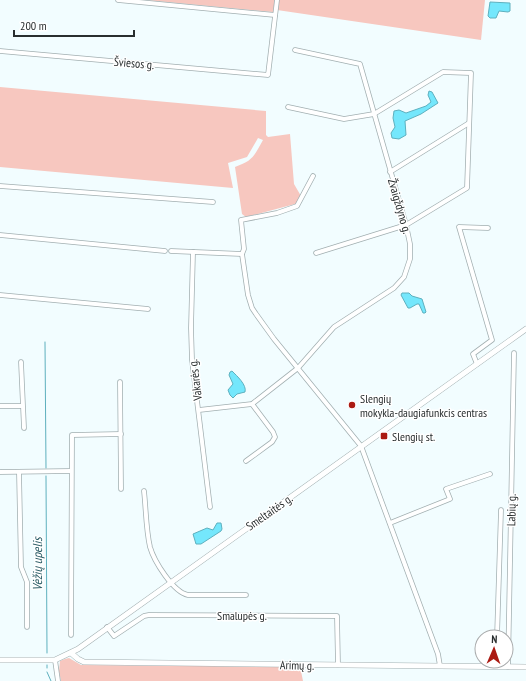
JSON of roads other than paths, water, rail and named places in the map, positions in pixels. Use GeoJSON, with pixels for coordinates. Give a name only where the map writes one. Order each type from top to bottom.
{"type":"FeatureCollection","features":[{"type":"Feature","properties":{"kind":"main road","name":"Smeltaitės g."},"geometry":{"type":"LineString","coordinates":[[0,660],[55,660],[71,653],[526,329]]}},
{"type":"Feature","properties":{"kind":"main road","name":"Arimų g."},"geometry":{"type":"LineString","coordinates":[[71,653],[84,662],[440,666],[474,665]]}},
{"type":"Feature","properties":{"kind":"main road","name":"Arimų g."},"geometry":{"type":"LineString","coordinates":[[514,667],[526,667]]}},
{"type":"Feature","properties":{"kind":"street"},"geometry":{"type":"LineString","coordinates":[[118,0],[275,15],[277,0]]}},
{"type":"Feature","properties":{"kind":"street","name":"Šviesos g."},"geometry":{"type":"LineString","coordinates":[[0,52],[268,76],[275,15]]}},
{"type":"Feature","properties":{"kind":"street","name":"Žvaigždyno g."},"geometry":{"type":"LineString","coordinates":[[252,404],[298,368],[334,327],[401,282],[410,260],[410,244],[406,225],[360,64],[295,50]]}},
{"type":"Feature","properties":{"kind":"street"},"geometry":{"type":"LineString","coordinates":[[288,107],[344,119],[374,114],[443,72],[471,73],[467,188],[406,225],[316,252]]}},
{"type":"Feature","properties":{"kind":"street"},"geometry":{"type":"LineString","coordinates":[[390,172],[469,123]]}},
{"type":"Feature","properties":{"kind":"street"},"geometry":{"type":"LineString","coordinates":[[313,176],[297,206],[241,220],[244,249],[242,254],[247,289],[252,308],[270,334],[361,446],[438,654],[440,666]]}},
{"type":"Feature","properties":{"kind":"street"},"geometry":{"type":"LineString","coordinates":[[0,186],[213,202]]}},
{"type":"Feature","properties":{"kind":"street"},"geometry":{"type":"LineString","coordinates":[[477,364],[473,354],[492,340],[459,227],[488,228]]}},
{"type":"Feature","properties":{"kind":"street"},"geometry":{"type":"LineString","coordinates":[[0,235],[165,251]]}},
{"type":"Feature","properties":{"kind":"street"},"geometry":{"type":"LineString","coordinates":[[171,251],[242,254]]}},
{"type":"Feature","properties":{"kind":"street","name":"Vakarės g."},"geometry":{"type":"LineString","coordinates":[[193,252],[191,328],[192,360],[210,507]]}},
{"type":"Feature","properties":{"kind":"street"},"geometry":{"type":"LineString","coordinates":[[0,295],[148,309]]}},
{"type":"Feature","properties":{"kind":"street","name":"Labių g."},"geometry":{"type":"LineString","coordinates":[[509,629],[514,353]]}},
{"type":"Feature","properties":{"kind":"street"},"geometry":{"type":"LineString","coordinates":[[21,362],[24,428]]}},
{"type":"Feature","properties":{"kind":"street"},"geometry":{"type":"LineString","coordinates":[[120,382],[121,488]]}},
{"type":"Feature","properties":{"kind":"street"},"geometry":{"type":"LineString","coordinates":[[199,410],[252,404],[273,432],[274,437],[272,442],[246,461]]}},
{"type":"Feature","properties":{"kind":"street"},"geometry":{"type":"LineString","coordinates":[[0,406],[22,406]]}},
{"type":"Feature","properties":{"kind":"street"},"geometry":{"type":"LineString","coordinates":[[71,635],[72,435],[121,434]]}},
{"type":"Feature","properties":{"kind":"street"},"geometry":{"type":"LineString","coordinates":[[0,472],[71,471]]}},
{"type":"Feature","properties":{"kind":"street"},"geometry":{"type":"LineString","coordinates":[[19,472],[21,567],[27,582],[27,627]]}},
{"type":"Feature","properties":{"kind":"street"},"geometry":{"type":"LineString","coordinates":[[390,523],[450,499],[446,489],[490,474]]}},
{"type":"Feature","properties":{"kind":"street"},"geometry":{"type":"LineString","coordinates":[[144,491],[150,548],[170,582]]}},
{"type":"Feature","properties":{"kind":"street"},"geometry":{"type":"LineString","coordinates":[[498,629],[501,510]]}},
{"type":"Feature","properties":{"kind":"street","name":"Smalupės g."},"geometry":{"type":"LineString","coordinates":[[170,582],[184,594],[246,595]]}},
{"type":"Feature","properties":{"kind":"street","name":"Smalupės g."},"geometry":{"type":"LineString","coordinates":[[107,627],[114,636],[144,616],[149,615],[338,616],[338,665]]}},
{"type":"Feature","properties":{"kind":"street"},"geometry":{"type":"LineString","coordinates":[[55,660],[58,681]]}},
{"type":"Feature","properties":{"kind":"water"},"geometry":{"type":"Polygon","coordinates":[[[490,2],[510,3],[510,11],[499,11],[496,18],[490,18],[488,16],[490,2]]]}},
{"type":"Feature","properties":{"kind":"water"},"geometry":{"type":"Polygon","coordinates":[[[429,91],[432,92],[438,103],[421,114],[405,121],[406,135],[399,139],[392,138],[391,133],[395,127],[393,118],[394,111],[399,110],[406,113],[426,106],[431,102],[428,95],[429,91]]]}},
{"type":"Feature","properties":{"kind":"water"},"geometry":{"type":"Polygon","coordinates":[[[402,293],[409,293],[412,296],[422,299],[426,312],[423,313],[419,304],[408,308],[401,295],[402,293]]]}},
{"type":"Feature","properties":{"kind":"water"},"geometry":{"type":"Polygon","coordinates":[[[232,371],[245,386],[245,392],[237,394],[233,398],[228,390],[233,384],[229,375],[232,371]]]}},
{"type":"Feature","properties":{"kind":"water"},"geometry":{"type":"Polygon","coordinates":[[[217,523],[221,523],[221,531],[201,544],[196,544],[193,534],[207,528],[213,530],[217,523]]]}},
{"type":"Feature","properties":{"kind":"waterway","name":"Vėžių upelis"},"geometry":{"type":"LineString","coordinates":[[45,342],[46,468]]}},
{"type":"Feature","properties":{"kind":"waterway","name":"Vėžių upelis"},"geometry":{"type":"LineString","coordinates":[[46,476],[47,653]]}},
{"type":"Feature","properties":{"kind":"waterway","name":"Vėžių upelis"},"geometry":{"type":"LineString","coordinates":[[47,672],[51,681]]}},
{"type":"Feature","properties":{"kind":"place","name":"Slengių mokykla-daugiafunkcis centras"},"geometry":{"type":"Point","coordinates":[352,405]}},
{"type":"Feature","properties":{"kind":"place","name":"Slengių st."},"geometry":{"type":"Point","coordinates":[384,436]}}]}
